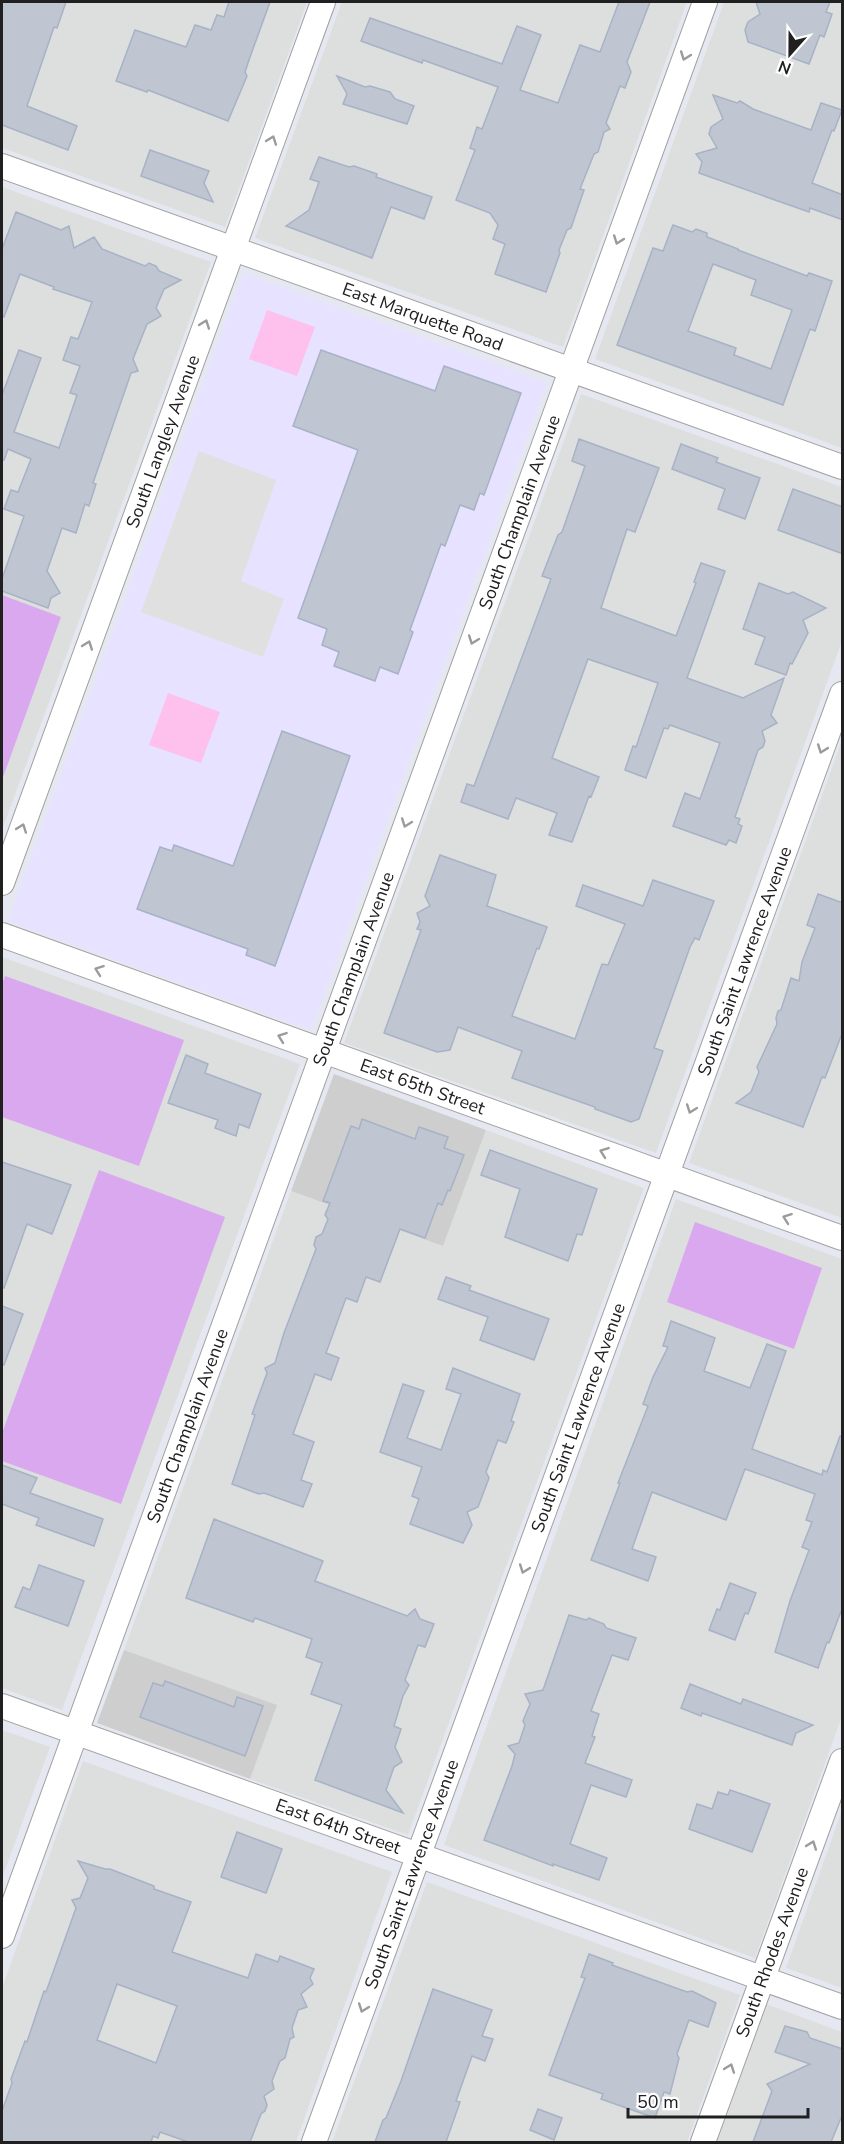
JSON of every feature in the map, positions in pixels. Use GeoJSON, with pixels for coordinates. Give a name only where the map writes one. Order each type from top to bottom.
{"type":"FeatureCollection","features":[{"type":"Feature","properties":{"kind":"street","name":"South Langley Avenue"},"geometry":{"type":"LineString","coordinates":[[2,883],[322,2]]}},
{"type":"Feature","properties":{"kind":"street","name":"South Champlain Avenue"},"geometry":{"type":"LineString","coordinates":[[2,1936],[705,2]]}},
{"type":"Feature","properties":{"kind":"street","name":"East Marquette Road"},"geometry":{"type":"LineString","coordinates":[[2,166],[843,467]]}},
{"type":"Feature","properties":{"kind":"street","name":"South Saint Lawrence Avenue"},"geometry":{"type":"LineString","coordinates":[[314,2142],[843,694]]}},
{"type":"Feature","properties":{"kind":"street","name":"East 65th Street"},"geometry":{"type":"LineString","coordinates":[[2,935],[843,1238]]}},
{"type":"Feature","properties":{"kind":"street","name":"East 64th Street"},"geometry":{"type":"LineString","coordinates":[[2,1706],[843,2007]]}},
{"type":"Feature","properties":{"kind":"street","name":"South Rhodes Avenue"},"geometry":{"type":"LineString","coordinates":[[703,2142],[843,1761]]}},
{"type":"Feature","properties":{"kind":"shaded area"},"geometry":{"type":"Polygon","coordinates":[[[2,2],[307,2],[225,227],[2,148],[2,2]]]}},
{"type":"Feature","properties":{"kind":"shaded area"},"geometry":{"type":"Polygon","coordinates":[[[342,2],[687,2],[563,347],[255,238],[342,2]]]}},
{"type":"Feature","properties":{"kind":"shaded area"},"geometry":{"type":"Polygon","coordinates":[[[724,2],[842,2],[842,448],[595,359],[724,2]]]}},
{"type":"Feature","properties":{"kind":"shaded area"},"geometry":{"type":"Polygon","coordinates":[[[2,187],[211,262],[2,830],[2,187]]]}},
{"type":"Feature","properties":{"kind":"shaded area"},"geometry":{"type":"Polygon","coordinates":[[[243,273],[547,383],[311,1030],[8,921],[243,273]]]}},
{"type":"Feature","properties":{"kind":"shaded area"},"geometry":{"type":"Polygon","coordinates":[[[267,310],[315,327],[297,376],[249,359],[267,310]]]}},
{"type":"Feature","properties":{"kind":"shaded area"},"geometry":{"type":"Polygon","coordinates":[[[581,394],[842,487],[842,641],[656,1153],[344,1043],[581,394]]]}},
{"type":"Feature","properties":{"kind":"shaded area"},"geometry":{"type":"Polygon","coordinates":[[[199,451],[276,480],[241,581],[284,599],[263,657],[141,612],[199,451]]]}},
{"type":"Feature","properties":{"kind":"shaded area"},"geometry":{"type":"Polygon","coordinates":[[[2,595],[61,617],[2,780],[2,595]]]}},
{"type":"Feature","properties":{"kind":"shaded area"},"geometry":{"type":"Polygon","coordinates":[[[168,693],[220,712],[201,763],[149,745],[168,693]]]}},
{"type":"Feature","properties":{"kind":"shaded area"},"geometry":{"type":"Polygon","coordinates":[[[842,740],[842,1218],[689,1163],[842,740]]]}},
{"type":"Feature","properties":{"kind":"shaded area"},"geometry":{"type":"Polygon","coordinates":[[[2,957],[300,1064],[62,1710],[2,1688],[2,957]]]}},
{"type":"Feature","properties":{"kind":"shaded area"},"geometry":{"type":"Polygon","coordinates":[[[5,976],[184,1040],[139,1166],[2,1117],[2,985],[5,976]]]}},
{"type":"Feature","properties":{"kind":"shaded area"},"geometry":{"type":"Polygon","coordinates":[[[334,1074],[486,1130],[443,1246],[291,1191],[334,1074]]]}},
{"type":"Feature","properties":{"kind":"shaded area"},"geometry":{"type":"Polygon","coordinates":[[[486,1130],[644,1188],[408,1835],[250,1779],[276,1705],[124,1650],[291,1191],[443,1246],[486,1130]]]}},
{"type":"Feature","properties":{"kind":"shaded area"},"geometry":{"type":"Polygon","coordinates":[[[99,1170],[225,1217],[121,1504],[2,1461],[2,1433],[99,1170]]]}},
{"type":"Feature","properties":{"kind":"shaded area"},"geometry":{"type":"Polygon","coordinates":[[[676,1199],[842,1259],[842,1716],[755,1958],[444,1845],[676,1199]]]}},
{"type":"Feature","properties":{"kind":"shaded area"},"geometry":{"type":"Polygon","coordinates":[[[695,1222],[822,1268],[794,1349],[667,1302],[695,1222]]]}},
{"type":"Feature","properties":{"kind":"shaded area"},"geometry":{"type":"Polygon","coordinates":[[[124,1650],[277,1705],[250,1779],[97,1723],[124,1650]]]}},
{"type":"Feature","properties":{"kind":"shaded area"},"geometry":{"type":"Polygon","coordinates":[[[2,1730],[50,1747],[2,1878],[2,1730]]]}},
{"type":"Feature","properties":{"kind":"shaded area"},"geometry":{"type":"Polygon","coordinates":[[[83,1761],[392,1872],[296,2142],[2,2142],[2,1988],[83,1761]]]}},
{"type":"Feature","properties":{"kind":"shaded area"},"geometry":{"type":"Polygon","coordinates":[[[842,1810],[842,1988],[786,1968],[842,1810]]]}},
{"type":"Feature","properties":{"kind":"shaded area"},"geometry":{"type":"Polygon","coordinates":[[[427,1882],[740,1995],[687,2142],[332,2142],[427,1882]]]}},
{"type":"Feature","properties":{"kind":"shaded area"},"geometry":{"type":"Polygon","coordinates":[[[766,2004],[842,2032],[842,2142],[716,2142],[766,2004]]]}},
{"type":"Feature","properties":{"kind":"building"},"geometry":{"type":"Polygon","coordinates":[[[2,2],[66,2],[57,28],[54,27],[27,106],[77,126],[68,150],[2,125],[2,2]]]}},
{"type":"Feature","properties":{"kind":"building"},"geometry":{"type":"Polygon","coordinates":[[[229,2],[270,2],[245,72],[247,76],[228,121],[148,90],[147,92],[116,81],[135,30],[186,47],[195,25],[211,30],[217,15],[224,17],[229,2]]]}},
{"type":"Feature","properties":{"kind":"building"},"geometry":{"type":"Polygon","coordinates":[[[619,2],[650,2],[627,62],[631,72],[625,88],[620,86],[606,123],[610,129],[604,132],[598,152],[594,154],[580,189],[584,190],[571,228],[567,230],[559,250],[560,253],[546,292],[495,274],[505,244],[493,239],[498,225],[490,213],[456,200],[475,150],[470,148],[477,127],[482,129],[498,87],[361,41],[370,18],[502,64],[517,26],[541,35],[520,90],[558,103],[580,45],[600,52],[619,2]]]}},
{"type":"Feature","properties":{"kind":"building"},"geometry":{"type":"Polygon","coordinates":[[[756,2],[830,2],[826,12],[832,14],[824,37],[820,35],[809,64],[748,42],[745,30],[748,22],[760,14],[756,2]]]}},
{"type":"Feature","properties":{"kind":"building"},"geometry":{"type":"Polygon","coordinates":[[[337,76],[365,87],[370,86],[390,92],[395,99],[414,106],[407,124],[343,104],[347,94],[337,76]]]}},
{"type":"Feature","properties":{"kind":"building"},"geometry":{"type":"Polygon","coordinates":[[[713,95],[737,103],[740,101],[753,109],[811,130],[821,103],[842,110],[812,183],[843,195],[843,220],[810,208],[809,212],[699,173],[702,162],[696,154],[717,148],[709,134],[711,127],[723,119],[713,95]]]}},
{"type":"Feature","properties":{"kind":"building"},"geometry":{"type":"Polygon","coordinates":[[[150,150],[209,171],[204,183],[213,202],[141,176],[150,150]]]}},
{"type":"Feature","properties":{"kind":"building"},"geometry":{"type":"Polygon","coordinates":[[[319,157],[377,174],[376,177],[432,197],[424,219],[391,207],[372,258],[286,226],[309,210],[319,182],[310,179],[319,157]]]}},
{"type":"Feature","properties":{"kind":"building"},"geometry":{"type":"Polygon","coordinates":[[[16,212],[61,230],[69,226],[74,248],[94,237],[102,249],[145,266],[149,263],[156,266],[159,271],[181,280],[164,289],[156,308],[161,316],[147,324],[133,359],[138,371],[131,373],[93,483],[96,484],[89,506],[85,504],[76,533],[62,528],[47,571],[60,593],[51,598],[48,608],[2,591],[2,579],[24,516],[4,509],[11,490],[18,492],[31,459],[8,449],[2,460],[2,395],[19,350],[41,358],[14,432],[59,448],[77,395],[70,393],[80,366],[63,360],[71,337],[78,339],[92,302],[53,289],[54,287],[20,274],[4,317],[2,316],[2,249],[16,212]]]}},
{"type":"Feature","properties":{"kind":"building"},"geometry":{"type":"Polygon","coordinates":[[[673,225],[692,232],[696,229],[707,233],[707,237],[738,250],[807,276],[809,273],[832,281],[815,331],[810,329],[783,405],[617,345],[653,248],[663,251],[673,225]],[[713,264],[688,331],[736,348],[734,355],[771,369],[792,310],[751,295],[756,280],[713,264]]]}},
{"type":"Feature","properties":{"kind":"building"},"geometry":{"type":"Polygon","coordinates":[[[321,350],[435,391],[444,366],[521,393],[484,495],[480,493],[474,510],[460,505],[445,546],[441,544],[410,630],[413,632],[398,674],[380,667],[375,681],[334,666],[339,652],[322,645],[327,629],[298,618],[358,450],[293,426],[321,350]]]}},
{"type":"Feature","properties":{"kind":"building"},"geometry":{"type":"Polygon","coordinates":[[[579,439],[659,468],[635,532],[627,529],[601,608],[676,636],[701,563],[725,571],[687,678],[743,698],[784,678],[771,715],[777,723],[762,731],[765,741],[763,747],[758,750],[735,817],[740,819],[738,824],[742,826],[736,843],[729,840],[726,845],[673,826],[685,793],[700,799],[720,743],[670,725],[668,729],[664,728],[646,778],[625,770],[633,746],[636,747],[658,683],[588,659],[552,758],[599,777],[591,797],[589,796],[572,842],[549,835],[557,813],[516,798],[508,819],[461,802],[467,784],[474,786],[551,579],[542,576],[558,535],[562,532],[585,466],[572,461],[579,439]]]}},
{"type":"Feature","properties":{"kind":"building"},"geometry":{"type":"Polygon","coordinates":[[[681,444],[718,458],[716,462],[760,478],[745,519],[718,509],[725,489],[672,469],[681,444]]]}},
{"type":"Feature","properties":{"kind":"building"},"geometry":{"type":"Polygon","coordinates":[[[793,489],[843,507],[843,554],[778,530],[793,489]]]}},
{"type":"Feature","properties":{"kind":"building"},"geometry":{"type":"Polygon","coordinates":[[[759,583],[788,594],[793,592],[826,608],[803,620],[808,633],[792,664],[790,663],[786,675],[755,664],[765,637],[743,629],[759,583]]]}},
{"type":"Feature","properties":{"kind":"building"},"geometry":{"type":"Polygon","coordinates":[[[282,731],[350,756],[275,966],[246,955],[248,949],[137,909],[160,847],[172,851],[174,845],[233,866],[282,731]]]}},
{"type":"Feature","properties":{"kind":"building"},"geometry":{"type":"Polygon","coordinates":[[[440,855],[496,875],[487,906],[547,927],[512,1016],[575,1039],[602,964],[608,965],[625,924],[576,906],[583,885],[643,906],[653,880],[714,901],[699,940],[695,938],[690,947],[654,1048],[663,1051],[639,1119],[631,1122],[512,1078],[522,1051],[458,1027],[450,1050],[437,1052],[384,1033],[421,930],[417,929],[420,922],[417,913],[430,906],[425,896],[440,855]]]}},
{"type":"Feature","properties":{"kind":"building"},"geometry":{"type":"Polygon","coordinates":[[[818,894],[843,903],[843,1031],[803,1127],[736,1103],[751,1092],[759,1072],[757,1067],[777,1024],[778,1011],[781,1010],[791,978],[799,981],[802,962],[815,928],[807,925],[818,894]]]}},
{"type":"Feature","properties":{"kind":"building"},"geometry":{"type":"Polygon","coordinates":[[[186,1055],[208,1064],[205,1073],[261,1094],[249,1128],[239,1124],[236,1136],[215,1128],[218,1120],[168,1103],[186,1055]]]}},
{"type":"Feature","properties":{"kind":"building"},"geometry":{"type":"Polygon","coordinates":[[[362,1119],[415,1139],[419,1127],[448,1137],[444,1148],[464,1155],[450,1191],[448,1190],[442,1205],[438,1203],[425,1238],[400,1229],[380,1282],[366,1277],[357,1302],[346,1298],[326,1353],[339,1358],[331,1380],[315,1374],[293,1434],[314,1442],[301,1480],[312,1484],[303,1507],[232,1484],[255,1415],[252,1414],[267,1373],[265,1368],[275,1363],[316,1249],[314,1245],[316,1237],[322,1234],[328,1219],[325,1215],[330,1203],[323,1201],[351,1126],[359,1129],[362,1119]]]}},
{"type":"Feature","properties":{"kind":"building"},"geometry":{"type":"Polygon","coordinates":[[[490,1150],[597,1189],[582,1235],[577,1234],[568,1261],[505,1237],[520,1189],[481,1175],[490,1150]]]}},
{"type":"Feature","properties":{"kind":"building"},"geometry":{"type":"Polygon","coordinates":[[[2,1162],[71,1185],[52,1234],[27,1224],[4,1288],[2,1287],[2,1162]]]}},
{"type":"Feature","properties":{"kind":"building"},"geometry":{"type":"Polygon","coordinates":[[[446,1277],[471,1286],[469,1290],[549,1319],[534,1360],[480,1340],[488,1317],[438,1299],[446,1277]]]}},
{"type":"Feature","properties":{"kind":"building"},"geometry":{"type":"Polygon","coordinates":[[[2,1306],[23,1314],[4,1365],[2,1365],[2,1306]]]}},
{"type":"Feature","properties":{"kind":"building"},"geometry":{"type":"Polygon","coordinates":[[[671,1321],[715,1338],[704,1371],[750,1388],[767,1344],[786,1351],[752,1449],[822,1475],[823,1470],[827,1472],[840,1436],[843,1436],[843,1606],[818,1668],[775,1652],[790,1601],[809,1550],[802,1547],[812,1522],[806,1520],[815,1494],[745,1469],[726,1520],[652,1492],[632,1549],[656,1557],[648,1581],[591,1560],[648,1406],[643,1404],[668,1347],[663,1346],[671,1321]]]}},
{"type":"Feature","properties":{"kind":"building"},"geometry":{"type":"Polygon","coordinates":[[[453,1368],[520,1394],[511,1421],[514,1422],[506,1443],[498,1440],[486,1472],[489,1478],[478,1507],[467,1512],[472,1525],[463,1543],[410,1524],[419,1499],[412,1496],[422,1467],[380,1452],[403,1384],[424,1391],[407,1438],[441,1450],[461,1394],[446,1389],[453,1368]]]}},
{"type":"Feature","properties":{"kind":"building"},"geometry":{"type":"Polygon","coordinates":[[[2,1465],[37,1478],[30,1493],[103,1519],[94,1546],[36,1525],[39,1518],[2,1504],[2,1465]]]}},
{"type":"Feature","properties":{"kind":"building"},"geometry":{"type":"Polygon","coordinates":[[[214,1519],[323,1561],[315,1581],[407,1616],[415,1609],[420,1619],[434,1624],[425,1647],[418,1645],[405,1680],[409,1685],[403,1696],[394,1726],[401,1729],[395,1747],[402,1762],[394,1767],[386,1790],[403,1813],[315,1780],[342,1705],[311,1694],[322,1663],[306,1657],[312,1639],[255,1618],[253,1622],[186,1598],[214,1519]]]}},
{"type":"Feature","properties":{"kind":"building"},"geometry":{"type":"Polygon","coordinates":[[[39,1565],[84,1581],[68,1626],[15,1607],[23,1587],[30,1590],[39,1565]]]}},
{"type":"Feature","properties":{"kind":"building"},"geometry":{"type":"Polygon","coordinates":[[[730,1583],[756,1593],[748,1614],[745,1613],[735,1640],[709,1630],[717,1609],[720,1610],[730,1583]]]}},
{"type":"Feature","properties":{"kind":"building"},"geometry":{"type":"Polygon","coordinates":[[[569,1615],[586,1620],[589,1618],[604,1624],[606,1628],[636,1638],[628,1660],[612,1655],[591,1711],[599,1714],[592,1736],[595,1737],[585,1763],[632,1780],[626,1797],[591,1785],[570,1844],[607,1858],[599,1880],[553,1864],[553,1866],[484,1840],[512,1766],[515,1754],[508,1746],[519,1743],[525,1725],[523,1721],[530,1704],[525,1694],[543,1690],[569,1615]]]}},
{"type":"Feature","properties":{"kind":"building"},"geometry":{"type":"Polygon","coordinates":[[[165,1681],[234,1707],[237,1697],[263,1706],[245,1756],[140,1717],[153,1683],[163,1686],[165,1681]]]}},
{"type":"Feature","properties":{"kind":"building"},"geometry":{"type":"Polygon","coordinates":[[[690,1684],[741,1704],[743,1699],[813,1725],[796,1733],[792,1745],[702,1713],[701,1716],[681,1708],[690,1684]]]}},
{"type":"Feature","properties":{"kind":"building"},"geometry":{"type":"Polygon","coordinates":[[[730,1790],[770,1804],[752,1852],[689,1829],[697,1804],[712,1809],[718,1792],[728,1795],[730,1790]]]}},
{"type":"Feature","properties":{"kind":"building"},"geometry":{"type":"Polygon","coordinates":[[[237,1832],[282,1849],[266,1893],[221,1877],[237,1832]]]}},
{"type":"Feature","properties":{"kind":"building"},"geometry":{"type":"Polygon","coordinates":[[[78,1861],[110,1869],[154,1886],[154,1889],[191,1902],[172,1952],[248,1978],[256,1954],[278,1962],[280,1956],[314,1969],[310,1978],[313,1984],[301,1994],[307,2007],[298,2010],[292,2028],[294,2037],[290,2039],[285,2058],[280,2061],[272,2081],[274,2089],[264,2096],[267,2105],[250,2142],[188,2142],[160,2132],[158,2138],[153,2136],[151,2142],[2,2142],[2,2111],[12,2083],[11,2079],[25,2041],[27,2042],[76,1908],[72,1900],[80,1898],[88,1878],[78,1861]],[[117,1984],[97,2040],[156,2063],[177,2006],[117,1984]]]}},
{"type":"Feature","properties":{"kind":"building"},"geometry":{"type":"Polygon","coordinates":[[[589,1954],[613,1963],[612,1965],[687,1992],[692,1991],[716,2003],[708,2027],[689,2020],[677,2054],[679,2058],[670,2094],[664,2092],[655,2118],[601,2099],[603,2094],[549,2075],[585,1978],[581,1977],[589,1954]]]}},
{"type":"Feature","properties":{"kind":"building"},"geometry":{"type":"Polygon","coordinates":[[[433,1989],[492,2010],[482,2036],[493,2039],[485,2061],[472,2056],[456,2101],[460,2102],[446,2142],[375,2142],[401,2081],[433,1989]]]}},
{"type":"Feature","properties":{"kind":"building"},"geometry":{"type":"Polygon","coordinates":[[[785,2026],[807,2032],[810,2038],[843,2049],[843,2113],[831,2142],[753,2142],[772,2091],[767,2084],[810,2064],[775,2052],[785,2026]]]}},
{"type":"Feature","properties":{"kind":"building"},"geometry":{"type":"Polygon","coordinates":[[[538,2109],[562,2118],[554,2140],[530,2130],[538,2109]]]}}]}
